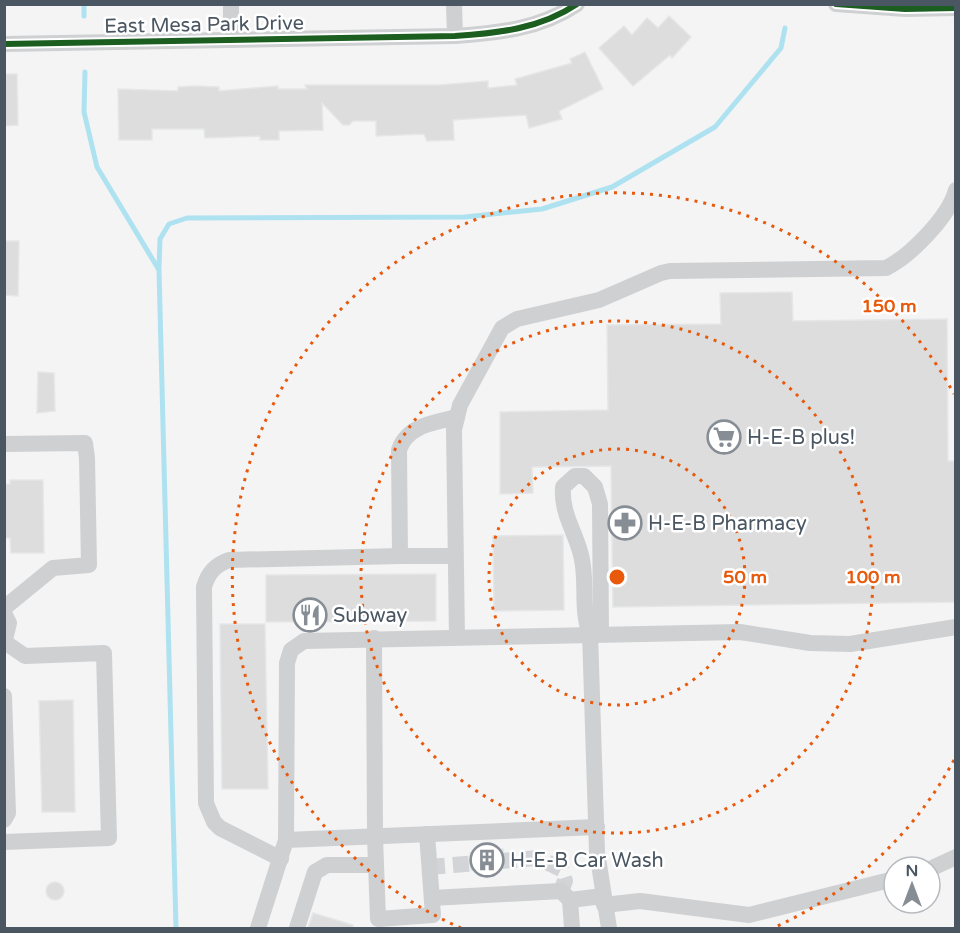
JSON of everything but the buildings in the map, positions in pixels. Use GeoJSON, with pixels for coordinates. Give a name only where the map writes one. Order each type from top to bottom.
{"type":"FeatureCollection","features":[{"type":"Feature","properties":{"kind":"street"},"geometry":{"type":"LineString","coordinates":[[231,4],[231,39]]}},
{"type":"Feature","properties":{"kind":"street"},"geometry":{"type":"LineString","coordinates":[[454,4],[455,36]]}},
{"type":"Feature","properties":{"kind":"street","name":"East Mesa Park Drive"},"geometry":{"type":"LineString","coordinates":[[4,44],[455,36],[526,27],[555,19],[577,4]]}},
{"type":"Feature","properties":{"kind":"street"},"geometry":{"type":"LineString","coordinates":[[845,5],[956,8]]}},
{"type":"Feature","properties":{"kind":"street"},"geometry":{"type":"LineString","coordinates":[[457,637],[453,443],[457,417],[502,328],[517,319],[599,300],[670,271],[886,268],[897,263],[944,215],[956,190]]}},
{"type":"Feature","properties":{"kind":"street"},"geometry":{"type":"LineString","coordinates":[[400,556],[399,450],[402,442],[416,429],[457,417]]}},
{"type":"Feature","properties":{"kind":"street"},"geometry":{"type":"LineString","coordinates":[[4,444],[85,443],[89,565],[54,568],[4,608]]}},
{"type":"Feature","properties":{"kind":"street"},"geometry":{"type":"LineString","coordinates":[[596,634],[585,620],[582,557],[562,506],[563,487],[575,476],[584,476],[591,480],[600,504],[596,634],[597,827],[603,901],[609,928]]}},
{"type":"Feature","properties":{"kind":"street"},"geometry":{"type":"LineString","coordinates":[[281,859],[220,828],[214,822],[206,803],[204,587],[211,570],[229,560],[455,556]]}},
{"type":"Feature","properties":{"kind":"street"},"geometry":{"type":"LineString","coordinates":[[4,613],[9,623],[5,644],[24,656],[104,653],[110,838],[4,842]]}},
{"type":"Feature","properties":{"kind":"street"},"geometry":{"type":"LineString","coordinates":[[258,928],[286,840],[288,655],[297,645],[310,640],[374,638],[740,632],[810,643],[850,644],[956,627]]}},
{"type":"Feature","properties":{"kind":"street"},"geometry":{"type":"LineString","coordinates":[[374,638],[375,924],[433,922],[427,834]]}},
{"type":"Feature","properties":{"kind":"street"},"geometry":{"type":"LineString","coordinates":[[4,696],[8,813],[4,820]]}},
{"type":"Feature","properties":{"kind":"street"},"geometry":{"type":"LineString","coordinates":[[286,840],[597,827]]}},
{"type":"Feature","properties":{"kind":"street"},"geometry":{"type":"LineString","coordinates":[[942,863],[956,857]]}},
{"type":"Feature","properties":{"kind":"street"},"geometry":{"type":"LineString","coordinates":[[297,928],[315,872],[327,865],[376,865]]}},
{"type":"Feature","properties":{"kind":"street"},"geometry":{"type":"LineString","coordinates":[[570,900],[640,901],[749,915],[882,882]]}},
{"type":"Feature","properties":{"kind":"street"},"geometry":{"type":"LineString","coordinates":[[432,898],[561,891],[570,900],[572,928]]}},
{"type":"Feature","properties":{"kind":"waterway"},"geometry":{"type":"LineString","coordinates":[[84,4],[84,16]]}},
{"type":"Feature","properties":{"kind":"waterway"},"geometry":{"type":"LineString","coordinates":[[159,268],[160,239],[169,224],[187,218],[465,217],[542,209],[612,187],[715,127],[781,48],[785,28]]}},
{"type":"Feature","properties":{"kind":"waterway"},"geometry":{"type":"LineString","coordinates":[[85,72],[84,112],[97,167],[159,270],[176,928]]}},
{"type":"Feature","properties":{"kind":"tunnel"},"geometry":{"type":"LineString","coordinates":[[429,867],[538,858],[561,869],[565,881],[561,891]]}},
{"type":"Feature","properties":{"kind":"cycle path"},"geometry":{"type":"LineString","coordinates":[[4,44],[455,36],[518,28],[548,19],[577,4]]}},
{"type":"Feature","properties":{"kind":"cycle path"},"geometry":{"type":"LineString","coordinates":[[836,4],[905,9],[956,8]]}},
{"type":"Feature","properties":{"kind":"place","name":"H-E-B plus!"},"geometry":{"type":"Point","coordinates":[724,437]}},
{"type":"Feature","properties":{"kind":"place","name":"H-E-B Pharmacy"},"geometry":{"type":"Point","coordinates":[625,523]}},
{"type":"Feature","properties":{"kind":"place","name":"Subway"},"geometry":{"type":"Point","coordinates":[310,615]}},
{"type":"Feature","properties":{"kind":"place","name":"H-E-B Car Wash"},"geometry":{"type":"Point","coordinates":[487,860]}}]}
